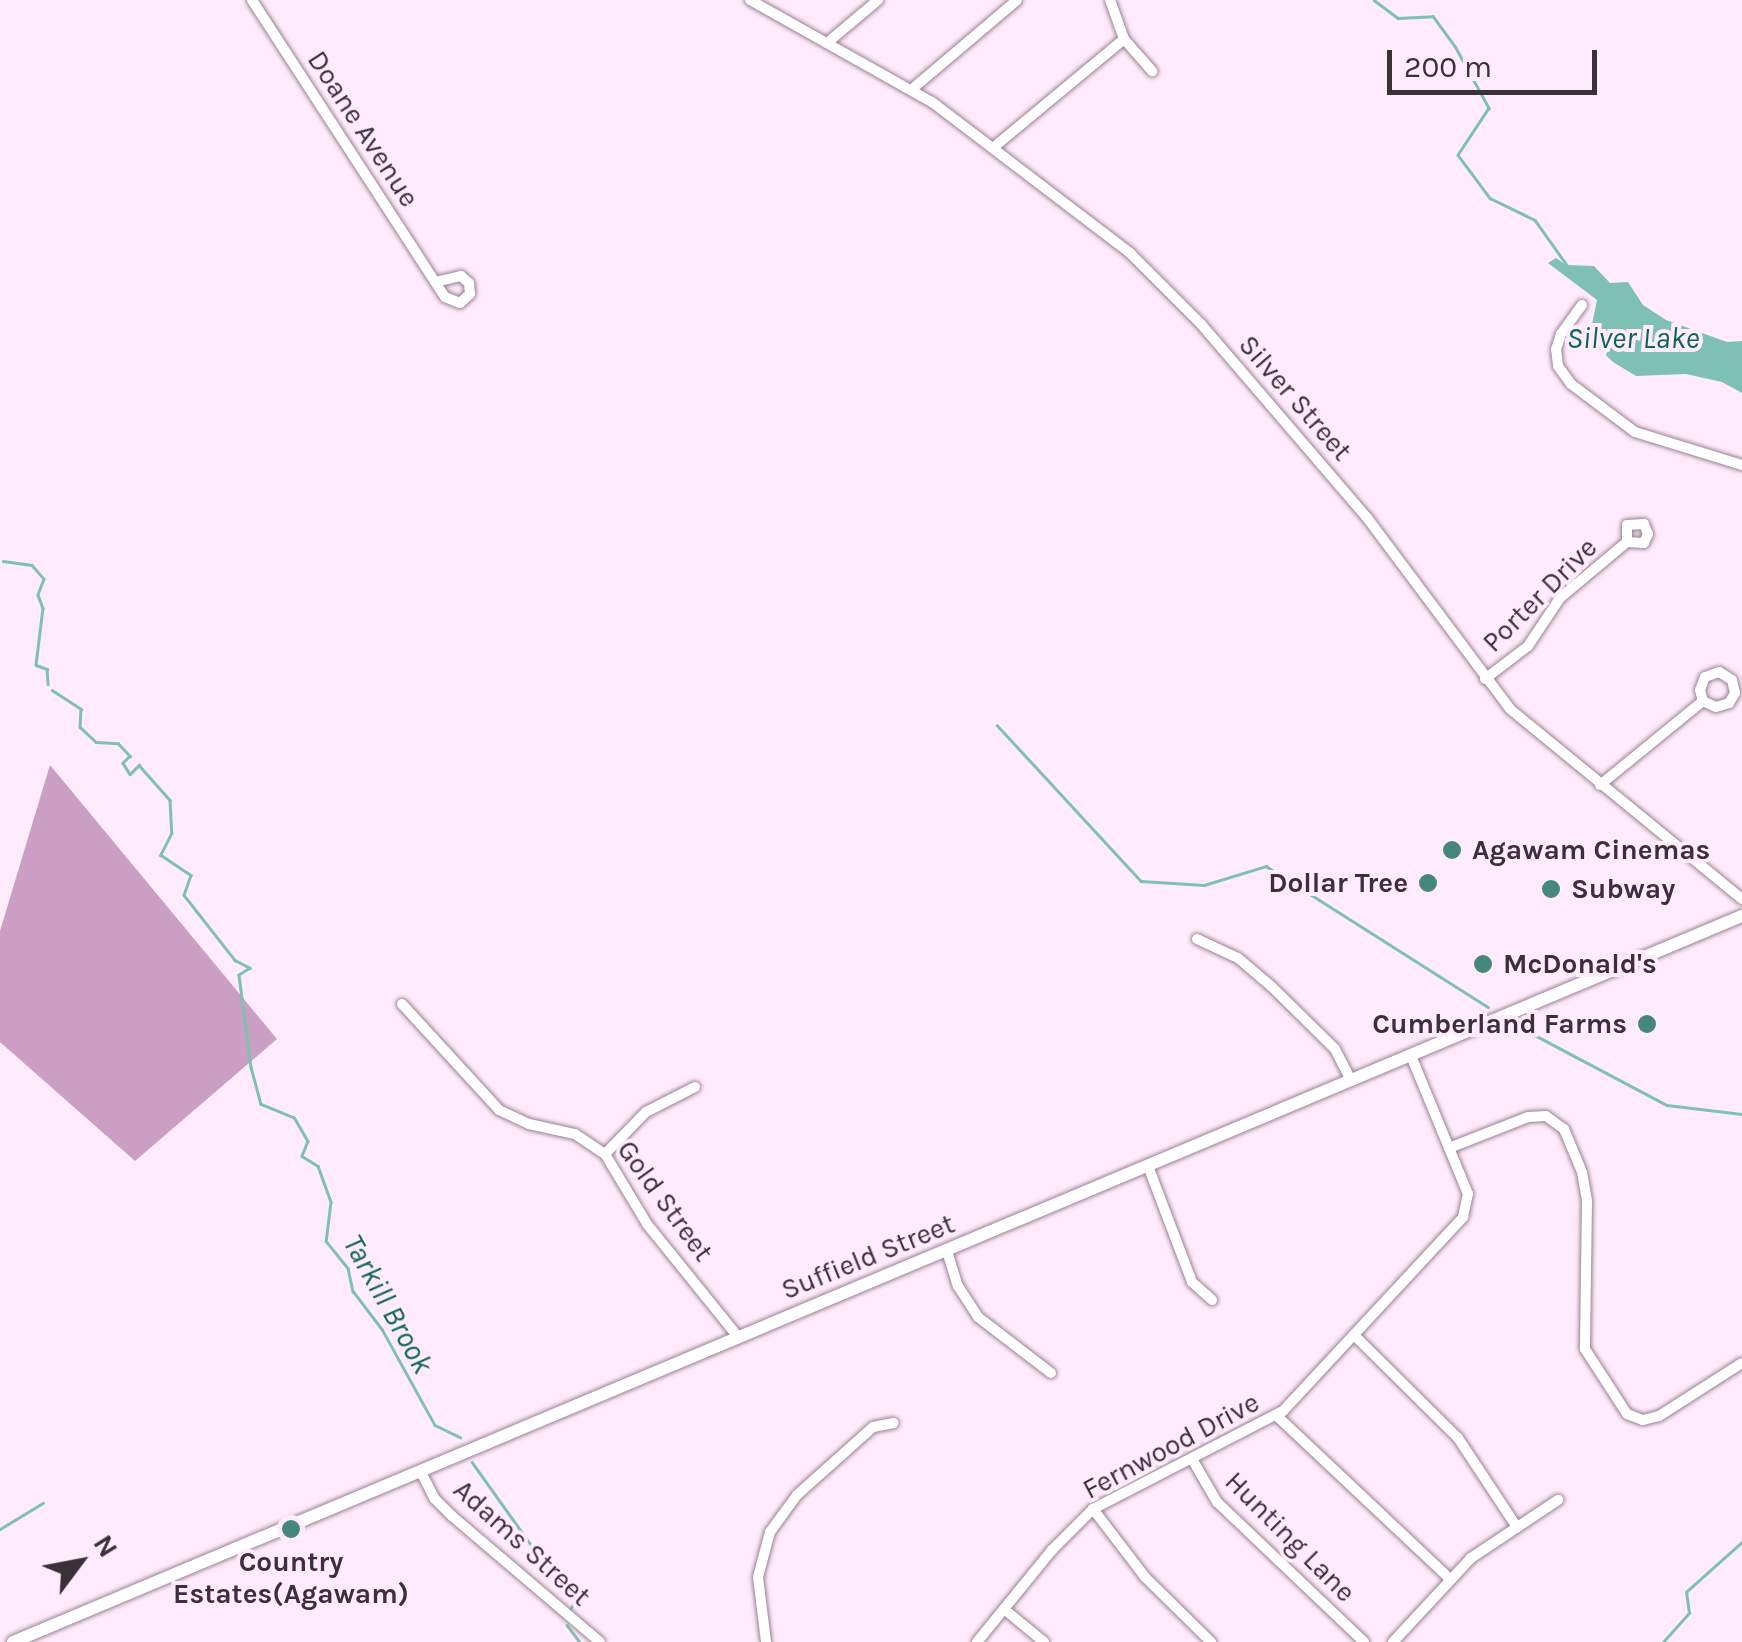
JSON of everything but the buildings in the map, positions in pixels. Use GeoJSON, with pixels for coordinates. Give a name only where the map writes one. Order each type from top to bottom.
{"type":"FeatureCollection","features":[{"type":"Feature","properties":{"kind":"main road","name":"Suffield Street"},"geometry":{"type":"LineString","coordinates":[[13,1642],[1742,916]]}},
{"type":"Feature","properties":{"kind":"street","name":"Doane Avenue"},"geometry":{"type":"LineString","coordinates":[[252,0],[436,282]]}},
{"type":"Feature","properties":{"kind":"street","name":"Silver Street"},"geometry":{"type":"LineString","coordinates":[[750,0],[772,6],[827,43],[911,90],[994,147],[1095,223],[1180,300],[1383,538],[1484,680],[1527,724],[1742,899]]}},
{"type":"Feature","properties":{"kind":"street"},"geometry":{"type":"LineString","coordinates":[[827,43],[878,0]]}},
{"type":"Feature","properties":{"kind":"street"},"geometry":{"type":"LineString","coordinates":[[911,90],[1018,0]]}},
{"type":"Feature","properties":{"kind":"street"},"geometry":{"type":"LineString","coordinates":[[1110,0],[1124,39],[1152,71]]}},
{"type":"Feature","properties":{"kind":"street"},"geometry":{"type":"LineString","coordinates":[[994,147],[1124,39]]}},
{"type":"Feature","properties":{"kind":"street"},"geometry":{"type":"LineString","coordinates":[[1582,306],[1561,334],[1556,350],[1558,366],[1570,384],[1636,432],[1742,465]]}},
{"type":"Feature","properties":{"kind":"street","name":"Porter Drive"},"geometry":{"type":"LineString","coordinates":[[1484,680],[1528,646],[1556,603],[1627,542]]}},
{"type":"Feature","properties":{"kind":"street"},"geometry":{"type":"LineString","coordinates":[[1600,784],[1704,701]]}},
{"type":"Feature","properties":{"kind":"street"},"geometry":{"type":"LineString","coordinates":[[1197,940],[1240,960],[1271,986],[1335,1049],[1351,1081]]}},
{"type":"Feature","properties":{"kind":"street","name":"Gold Street"},"geometry":{"type":"LineString","coordinates":[[402,1004],[499,1110],[529,1124],[575,1134],[605,1154],[647,1224],[739,1338]]}},
{"type":"Feature","properties":{"kind":"street"},"geometry":{"type":"LineString","coordinates":[[1411,1056],[1449,1148],[1528,1117],[1546,1116],[1564,1130],[1582,1172],[1588,1202],[1584,1344],[1627,1414],[1643,1420],[1660,1416],[1742,1363]]}},
{"type":"Feature","properties":{"kind":"street"},"geometry":{"type":"LineString","coordinates":[[605,1154],[646,1112],[695,1087]]}},
{"type":"Feature","properties":{"kind":"street","name":"Fernwood Drive"},"geometry":{"type":"LineString","coordinates":[[977,1642],[1093,1509],[1277,1416],[1463,1216],[1469,1204],[1449,1148]]}},
{"type":"Feature","properties":{"kind":"street"},"geometry":{"type":"LineString","coordinates":[[1148,1166],[1192,1282],[1212,1300]]}},
{"type":"Feature","properties":{"kind":"street"},"geometry":{"type":"LineString","coordinates":[[946,1251],[958,1286],[978,1317],[1051,1373]]}},
{"type":"Feature","properties":{"kind":"street"},"geometry":{"type":"LineString","coordinates":[[1354,1335],[1458,1438],[1517,1526]]}},
{"type":"Feature","properties":{"kind":"street"},"geometry":{"type":"LineString","coordinates":[[1277,1416],[1450,1579]]}},
{"type":"Feature","properties":{"kind":"street"},"geometry":{"type":"LineString","coordinates":[[766,1642],[758,1577],[770,1532],[797,1495],[848,1450],[877,1426],[894,1423]]}},
{"type":"Feature","properties":{"kind":"street","name":"Hunting Lane"},"geometry":{"type":"LineString","coordinates":[[1192,1458],[1217,1502],[1364,1642]]}},
{"type":"Feature","properties":{"kind":"street","name":"Adams Street"},"geometry":{"type":"LineString","coordinates":[[421,1472],[435,1498],[452,1516],[600,1642]]}},
{"type":"Feature","properties":{"kind":"street"},"geometry":{"type":"LineString","coordinates":[[1393,1642],[1450,1579],[1517,1526],[1558,1500]]}},
{"type":"Feature","properties":{"kind":"street"},"geometry":{"type":"LineString","coordinates":[[1093,1509],[1145,1577],[1211,1642]]}},
{"type":"Feature","properties":{"kind":"street"},"geometry":{"type":"LineString","coordinates":[[1004,1609],[1044,1642]]}},
{"type":"Feature","properties":{"kind":"shaded area"},"geometry":{"type":"Polygon","coordinates":[[[50,765],[277,1039],[135,1161],[0,1042],[0,931],[50,765]]]}},
{"type":"Feature","properties":{"kind":"water","name":"Silver Lake"},"geometry":{"type":"Polygon","coordinates":[[[1556,258],[1566,265],[1594,266],[1610,283],[1628,282],[1643,305],[1666,320],[1727,342],[1742,341],[1742,393],[1722,382],[1686,374],[1636,376],[1613,362],[1589,339],[1597,300],[1548,263],[1556,258]]]}},
{"type":"Feature","properties":{"kind":"waterway"},"geometry":{"type":"LineString","coordinates":[[1374,0],[1398,18],[1433,16],[1455,46],[1489,108],[1458,155],[1490,198],[1535,220],[1567,265]]}},
{"type":"Feature","properties":{"kind":"waterway","name":"Tarkill Brook"},"geometry":{"type":"LineString","coordinates":[[3,561],[32,565],[44,579],[38,595],[43,608],[36,665],[47,669],[48,684]]}},
{"type":"Feature","properties":{"kind":"waterway","name":"Tarkill Brook"},"geometry":{"type":"LineString","coordinates":[[52,690],[81,709],[80,727],[96,742],[118,743],[130,756],[123,763],[130,774],[139,765],[170,800],[172,833],[161,855],[191,875],[184,895],[235,960],[250,968],[239,975],[251,1067],[261,1104],[294,1117],[308,1141],[302,1156],[318,1166],[331,1202],[326,1241],[348,1268],[353,1291],[382,1329],[435,1425],[460,1437]]}},
{"type":"Feature","properties":{"kind":"waterway"},"geometry":{"type":"LineString","coordinates":[[997,725],[1141,881],[1204,885],[1266,866],[1488,1007]]}},
{"type":"Feature","properties":{"kind":"waterway"},"geometry":{"type":"LineString","coordinates":[[1512,1023],[1667,1105],[1742,1114]]}},
{"type":"Feature","properties":{"kind":"waterway","name":"Tarkill Brook"},"geometry":{"type":"LineString","coordinates":[[472,1462],[561,1587],[570,1592],[575,1602],[571,1609]]}},
{"type":"Feature","properties":{"kind":"waterway"},"geometry":{"type":"LineString","coordinates":[[0,1529],[43,1503]]}},
{"type":"Feature","properties":{"kind":"waterway"},"geometry":{"type":"LineString","coordinates":[[1663,1642],[1689,1613],[1686,1592],[1742,1542]]}},
{"type":"Feature","properties":{"kind":"waterway","name":"Tarkill Brook"},"geometry":{"type":"LineString","coordinates":[[567,1625],[580,1642]]}},
{"type":"Feature","properties":{"kind":"place","name":"Agawam Cinemas"},"geometry":{"type":"Point","coordinates":[1452,850]}},
{"type":"Feature","properties":{"kind":"place","name":"Dollar Tree"},"geometry":{"type":"Point","coordinates":[1428,883]}},
{"type":"Feature","properties":{"kind":"place","name":"Subway"},"geometry":{"type":"Point","coordinates":[1551,889]}},
{"type":"Feature","properties":{"kind":"place","name":"McDonald's"},"geometry":{"type":"Point","coordinates":[1483,964]}},
{"type":"Feature","properties":{"kind":"place","name":"Cumberland Farms"},"geometry":{"type":"Point","coordinates":[1647,1024]}},
{"type":"Feature","properties":{"kind":"place","name":"Country Estates(Agawam)"},"geometry":{"type":"Point","coordinates":[291,1529]}}]}
